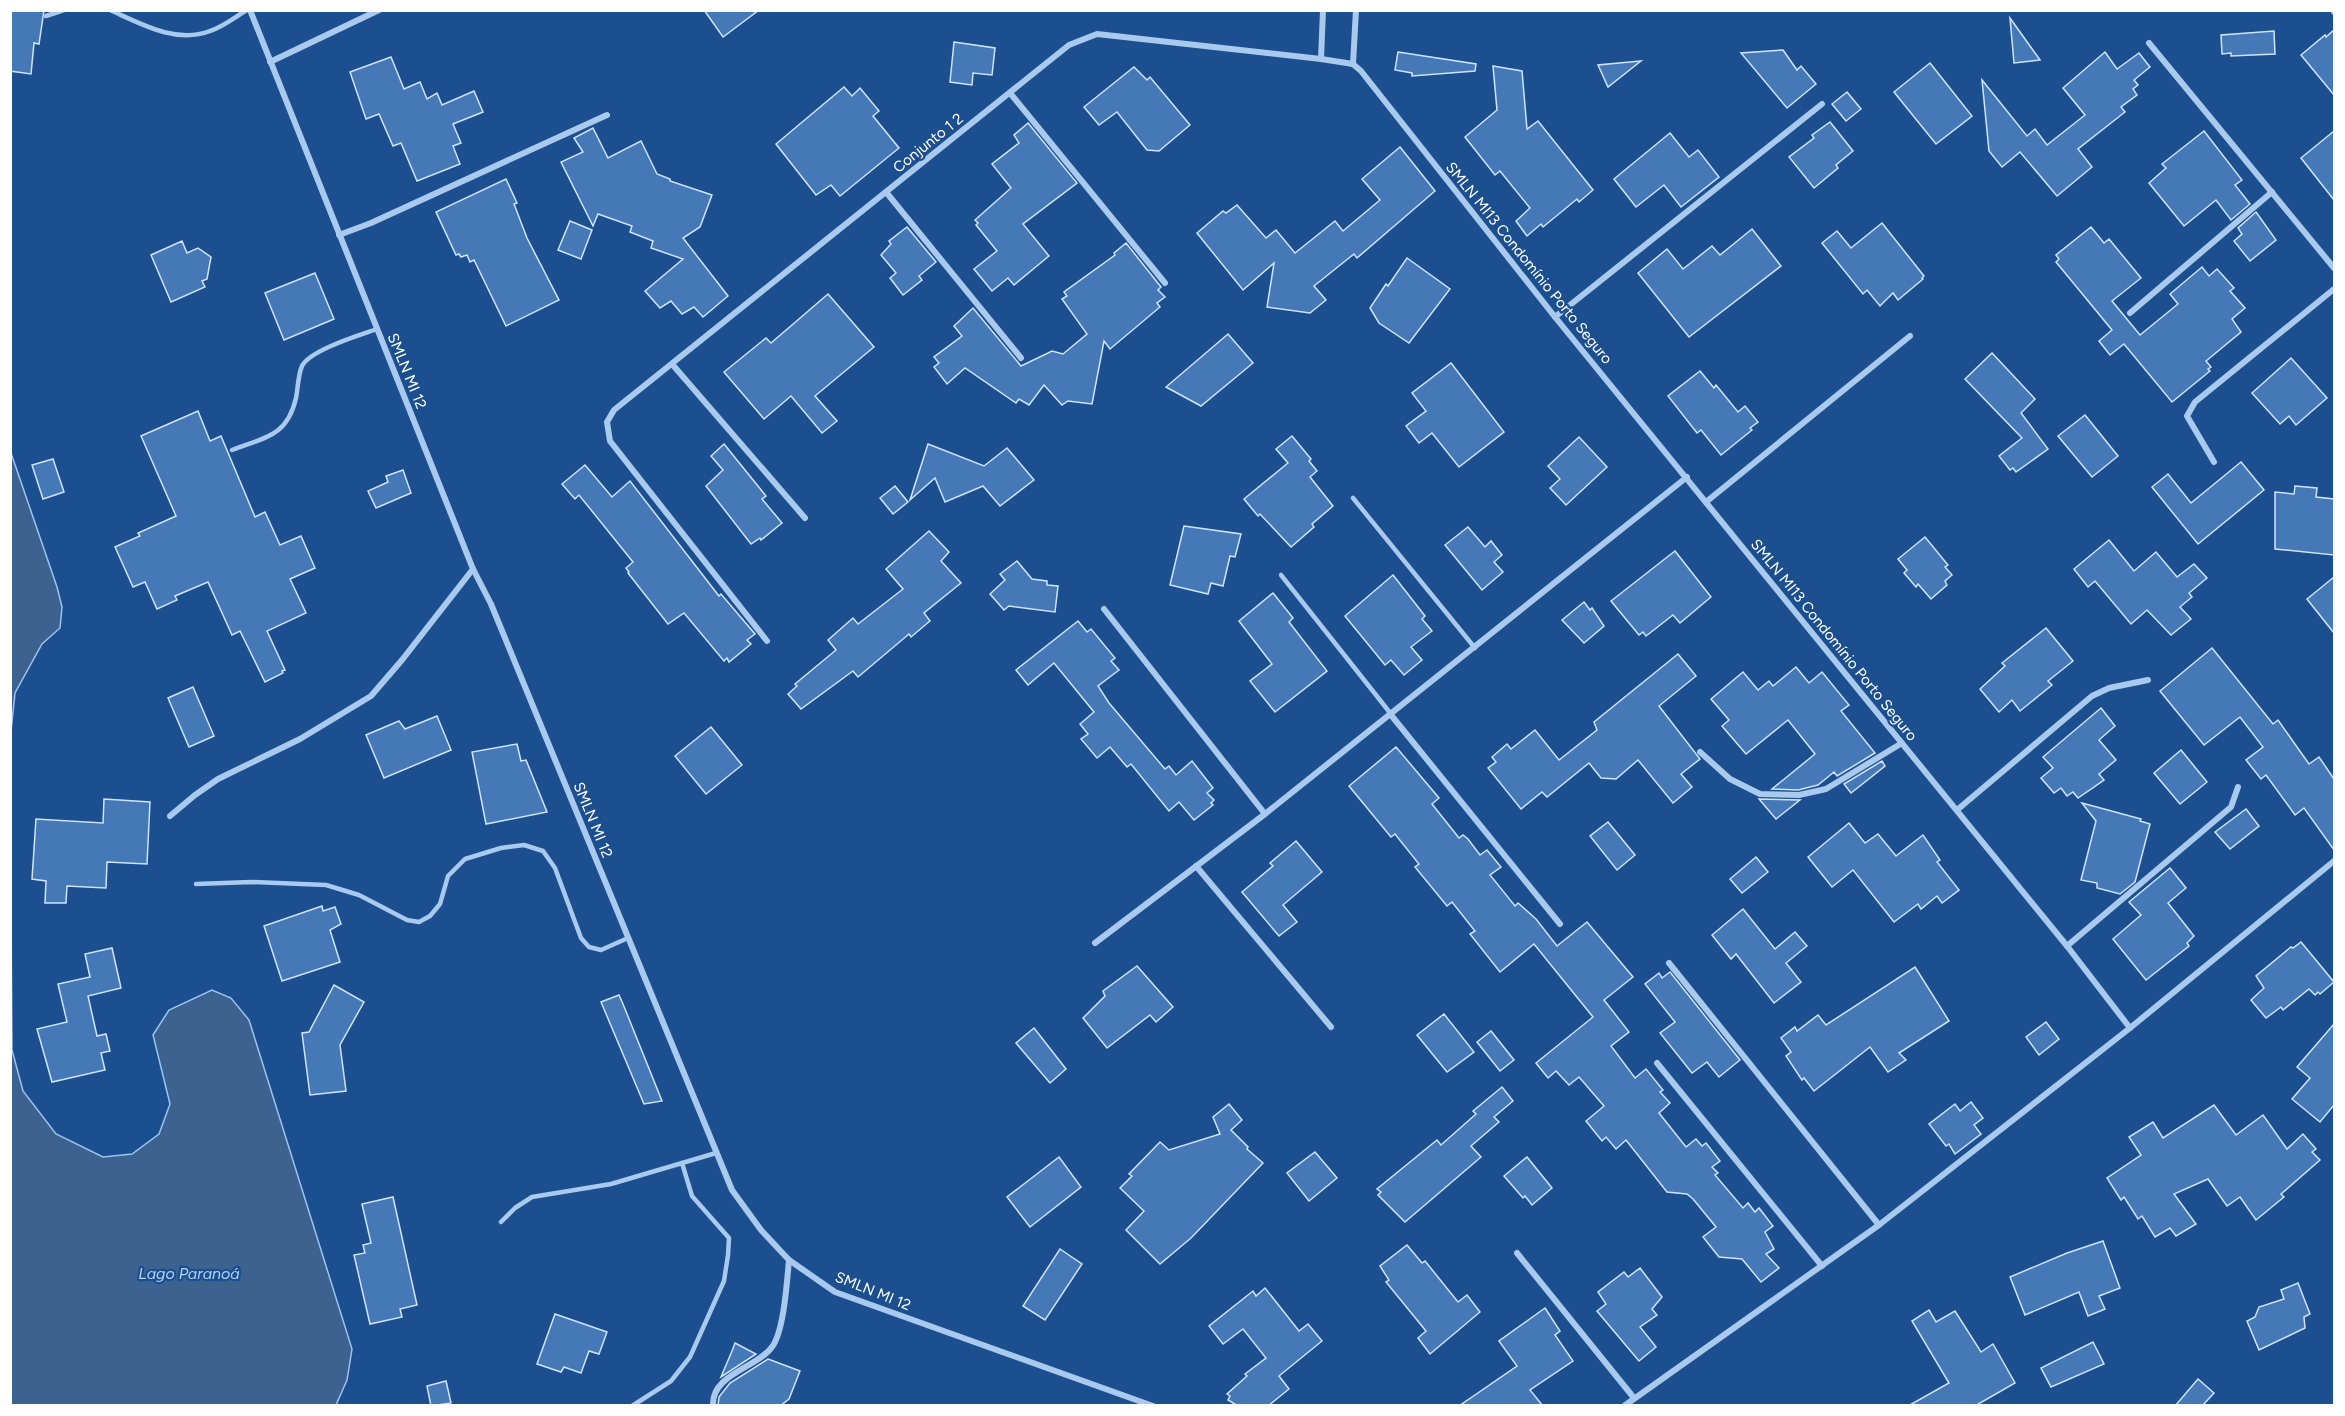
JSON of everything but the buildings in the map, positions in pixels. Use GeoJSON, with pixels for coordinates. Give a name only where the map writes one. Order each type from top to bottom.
{"type":"FeatureCollection","features":[{"type":"Feature","properties":{"kind":"street","name":"SMLN MI 12"},"geometry":{"type":"LineString","coordinates":[[248,10],[473,568],[491,604],[732,1190],[761,1230],[789,1260],[835,1292],[1153,1406]]}},
{"type":"Feature","properties":{"kind":"street"},"geometry":{"type":"LineString","coordinates":[[270,62],[379,10]]}},
{"type":"Feature","properties":{"kind":"street"},"geometry":{"type":"LineString","coordinates":[[1323,10],[1321,59],[1353,64],[1356,10]]}},
{"type":"Feature","properties":{"kind":"street","name":"Conjunto 1 2"},"geometry":{"type":"LineString","coordinates":[[768,641],[610,441],[607,422],[614,410],[1070,45],[1097,34],[1321,59]]}},
{"type":"Feature","properties":{"kind":"street"},"geometry":{"type":"LineString","coordinates":[[2149,43],[2334,268]]}},
{"type":"Feature","properties":{"kind":"street","name":"SMLN MI13 Condomínio Porto Seguro"},"geometry":{"type":"LineString","coordinates":[[1353,64],[1361,71],[1555,317],[2067,946],[2130,1028]]}},
{"type":"Feature","properties":{"kind":"street"},"geometry":{"type":"LineString","coordinates":[[1010,93],[1165,283]]}},
{"type":"Feature","properties":{"kind":"street"},"geometry":{"type":"LineString","coordinates":[[1555,317],[1822,104]]}},
{"type":"Feature","properties":{"kind":"street"},"geometry":{"type":"LineString","coordinates":[[339,234],[371,223],[607,115]]}},
{"type":"Feature","properties":{"kind":"street"},"geometry":{"type":"LineString","coordinates":[[886,192],[1021,358]]}},
{"type":"Feature","properties":{"kind":"street"},"geometry":{"type":"LineString","coordinates":[[2130,313],[2272,192]]}},
{"type":"Feature","properties":{"kind":"street"},"geometry":{"type":"LineString","coordinates":[[2214,462],[2187,416],[2195,402],[2334,289]]}},
{"type":"Feature","properties":{"kind":"street"},"geometry":{"type":"LineString","coordinates":[[1706,502],[1910,336]]}},
{"type":"Feature","properties":{"kind":"street"},"geometry":{"type":"LineString","coordinates":[[672,364],[805,518]]}},
{"type":"Feature","properties":{"kind":"street"},"geometry":{"type":"LineString","coordinates":[[1095,943],[1391,715],[1687,477]]}},
{"type":"Feature","properties":{"kind":"street"},"geometry":{"type":"LineString","coordinates":[[170,816],[218,779],[300,739],[371,696],[402,660],[473,568]]}},
{"type":"Feature","properties":{"kind":"street"},"geometry":{"type":"LineString","coordinates":[[1104,609],[1265,814]]}},
{"type":"Feature","properties":{"kind":"street"},"geometry":{"type":"LineString","coordinates":[[1957,810],[2092,696],[2109,688],[2148,680]]}},
{"type":"Feature","properties":{"kind":"street"},"geometry":{"type":"LineString","coordinates":[[1391,715],[1560,924]]}},
{"type":"Feature","properties":{"kind":"street"},"geometry":{"type":"LineString","coordinates":[[1700,752],[1730,779],[1760,794],[1798,795],[1826,789],[1902,742]]}},
{"type":"Feature","properties":{"kind":"street"},"geometry":{"type":"LineString","coordinates":[[2067,946],[2231,807],[2238,787]]}},
{"type":"Feature","properties":{"kind":"street"},"geometry":{"type":"LineString","coordinates":[[1624,1406],[1879,1225],[2130,1028],[2334,861]]}},
{"type":"Feature","properties":{"kind":"street"},"geometry":{"type":"LineString","coordinates":[[1196,866],[1331,1027]]}},
{"type":"Feature","properties":{"kind":"street"},"geometry":{"type":"LineString","coordinates":[[1669,963],[1879,1225]]}},
{"type":"Feature","properties":{"kind":"street"},"geometry":{"type":"LineString","coordinates":[[1657,1063],[1822,1266]]}},
{"type":"Feature","properties":{"kind":"street"},"geometry":{"type":"LineString","coordinates":[[1517,1253],[1634,1398]]}},
{"type":"Feature","properties":{"kind":"street"},"geometry":{"type":"LineString","coordinates":[[712,1406],[712,1397],[720,1384],[738,1371],[762,1359],[774,1345],[781,1319],[789,1260]]}},
{"type":"Feature","properties":{"kind":"lane"},"geometry":{"type":"LineString","coordinates":[[46,16],[64,10]]}},
{"type":"Feature","properties":{"kind":"lane"},"geometry":{"type":"LineString","coordinates":[[110,10],[152,29],[184,36],[210,32],[248,10]]}},
{"type":"Feature","properties":{"kind":"lane"},"geometry":{"type":"LineString","coordinates":[[232,450],[279,431],[290,418],[303,365],[309,358],[323,350],[377,329]]}},
{"type":"Feature","properties":{"kind":"lane"},"geometry":{"type":"LineString","coordinates":[[1353,498],[1474,648]]}},
{"type":"Feature","properties":{"kind":"lane"},"geometry":{"type":"LineString","coordinates":[[1281,575],[1391,715]]}},
{"type":"Feature","properties":{"kind":"lane"},"geometry":{"type":"LineString","coordinates":[[196,884],[250,882],[326,885],[359,895],[407,920],[419,922],[430,916],[440,904],[448,876],[465,859],[501,848],[524,845],[543,851],[555,868],[581,938],[589,947],[600,950],[628,938]]}},
{"type":"Feature","properties":{"kind":"lane"},"geometry":{"type":"LineString","coordinates":[[501,1222],[515,1208],[532,1197],[611,1184],[716,1153]]}},
{"type":"Feature","properties":{"kind":"lane"},"geometry":{"type":"LineString","coordinates":[[632,1406],[671,1382],[690,1357],[724,1281],[729,1255],[729,1238],[692,1196],[682,1163]]}},
{"type":"Feature","properties":{"kind":"water"},"geometry":{"type":"Polygon","coordinates":[[[11,453],[62,607],[60,628],[42,644],[15,693],[11,732],[11,453]]]}},
{"type":"Feature","properties":{"kind":"water","name":"Lago Paranoá"},"geometry":{"type":"Polygon","coordinates":[[[10,769],[12,1050],[23,1091],[56,1134],[103,1157],[132,1154],[159,1134],[170,1104],[153,1035],[169,1010],[212,990],[231,998],[249,1020],[352,1349],[347,1380],[336,1405],[11,1405],[10,769]]]}}]}
